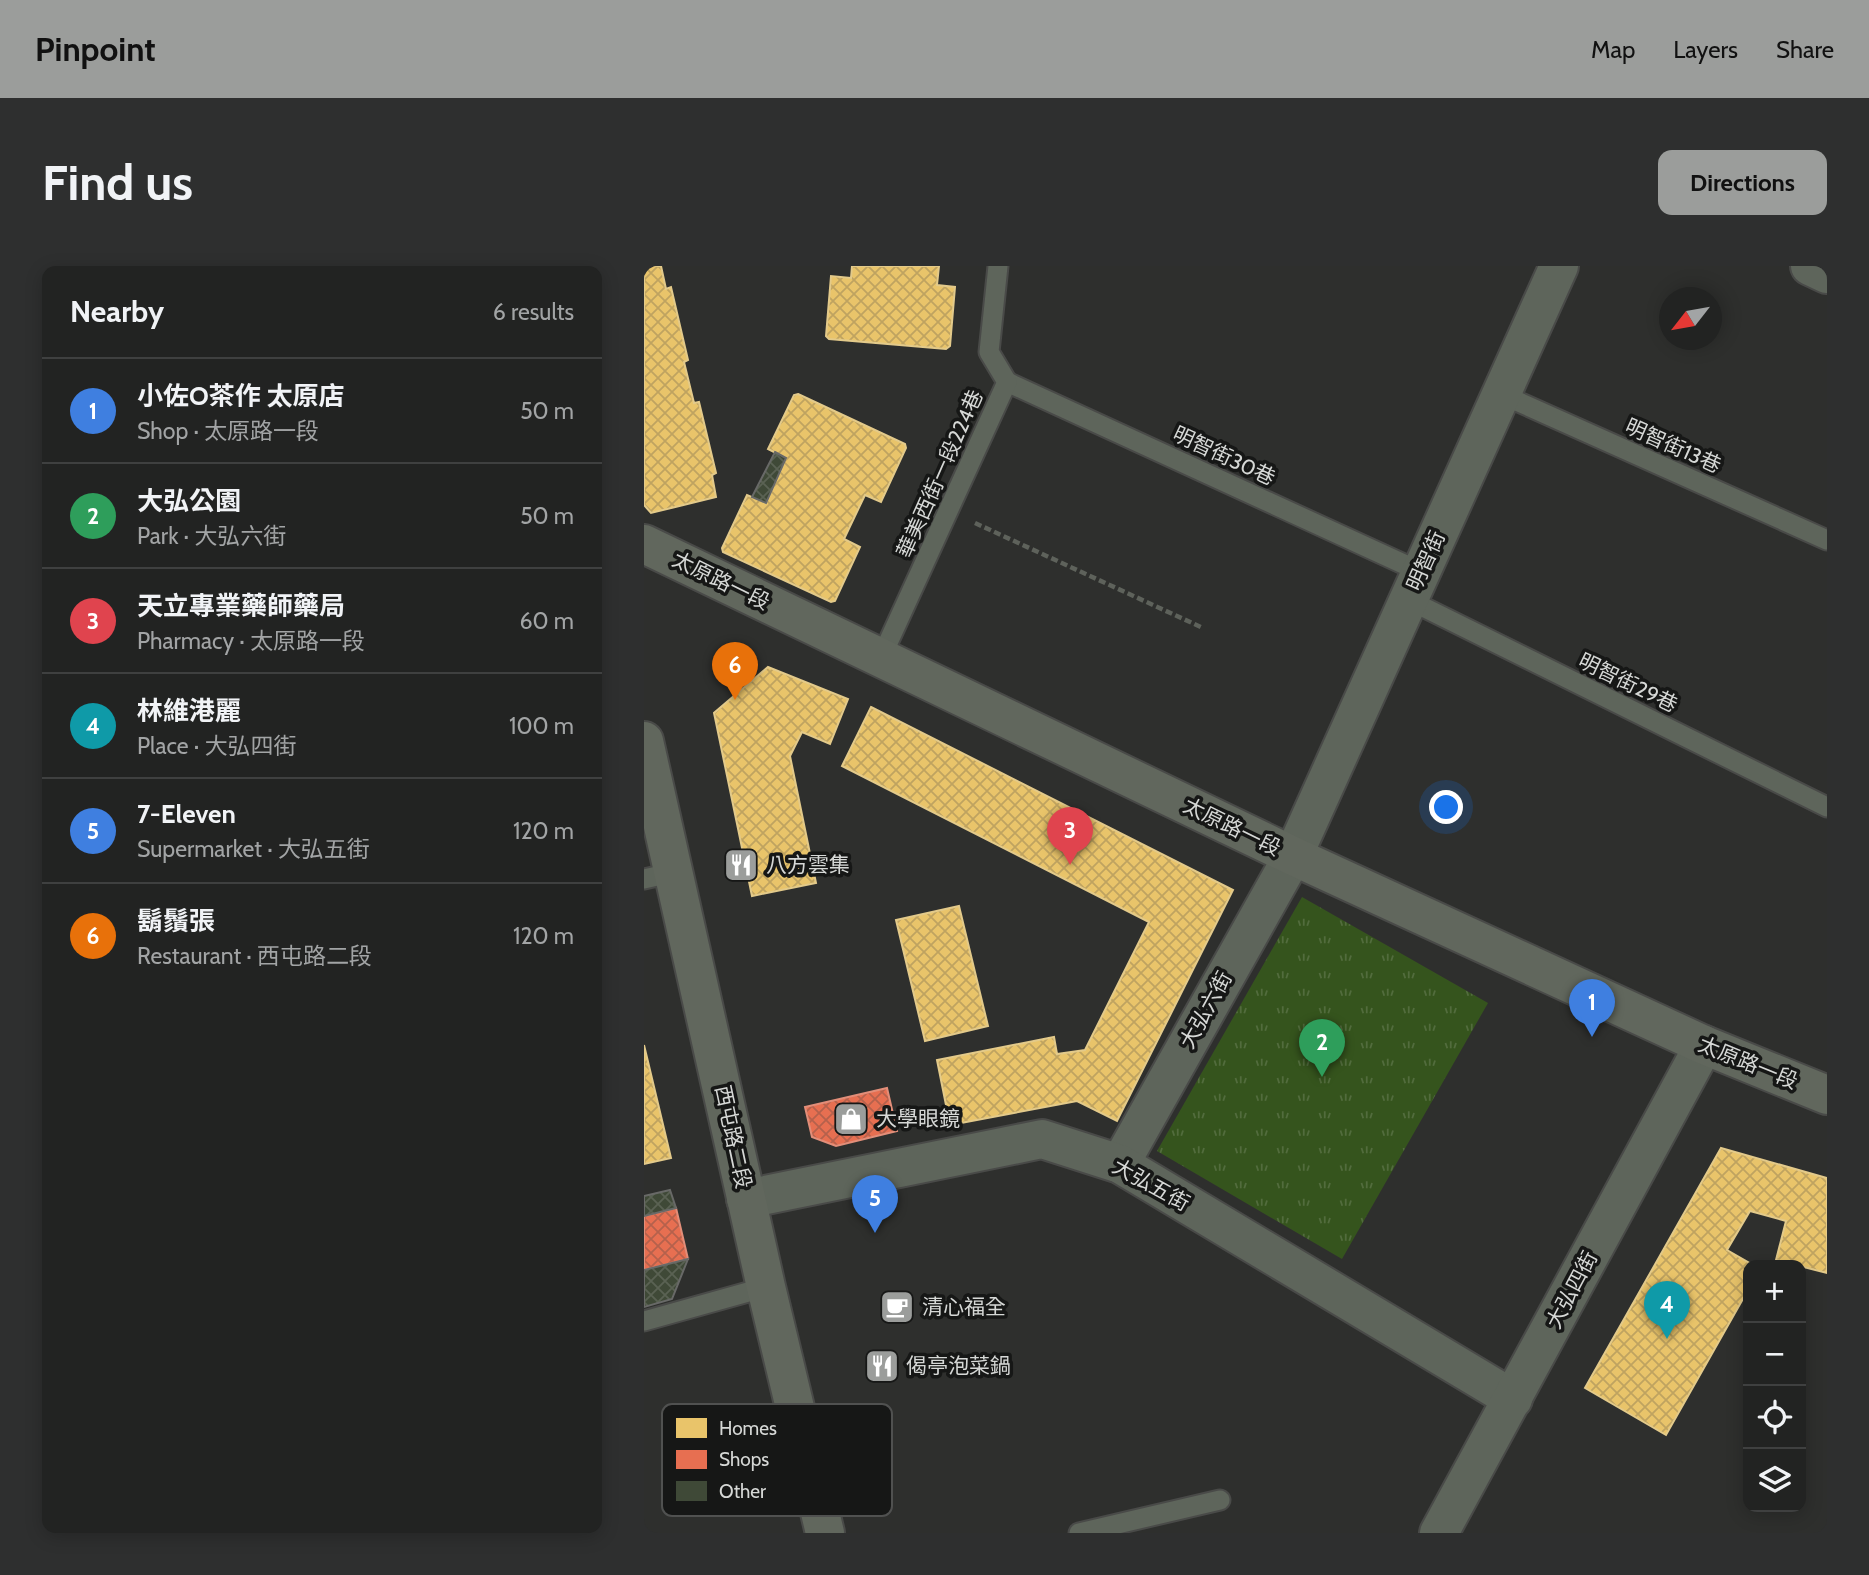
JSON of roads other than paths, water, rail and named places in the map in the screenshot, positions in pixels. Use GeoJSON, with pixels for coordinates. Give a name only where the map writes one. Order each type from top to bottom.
{"type":"FeatureCollection","features":[{"type":"Feature","properties":{"kind":"street","name":"明智街"},"geometry":{"type":"LineString","coordinates":[[1293,856],[1559,266]]}},
{"type":"Feature","properties":{"kind":"street"},"geometry":{"type":"LineString","coordinates":[[1810,266],[1827,274]]}},
{"type":"Feature","properties":{"kind":"street","name":"太原路一段"},"geometry":{"type":"LineString","coordinates":[[644,544],[1293,856],[1704,1045],[1827,1095]]}},
{"type":"Feature","properties":{"kind":"street","name":"西屯路二段"},"geometry":{"type":"LineString","coordinates":[[644,741],[659,875],[746,1199],[794,1404]]}},
{"type":"Feature","properties":{"kind":"street","name":"大弘六街"},"geometry":{"type":"LineString","coordinates":[[1120,1164],[1293,856]]}},
{"type":"Feature","properties":{"kind":"street","name":"大弘四街"},"geometry":{"type":"LineString","coordinates":[[1439,1533],[1704,1045]]}},
{"type":"Feature","properties":{"kind":"street","name":"大弘五街"},"geometry":{"type":"LineString","coordinates":[[746,1199],[1042,1139],[1120,1164],[1513,1399]]}},
{"type":"Feature","properties":{"kind":"lane","name":"華美西街一段224巷"},"geometry":{"type":"LineString","coordinates":[[881,658],[1007,382],[989,352],[999,266]]}},
{"type":"Feature","properties":{"kind":"lane","name":"明智街30巷"},"geometry":{"type":"LineString","coordinates":[[1007,382],[1415,586]]}},
{"type":"Feature","properties":{"kind":"lane","name":"明智街13巷"},"geometry":{"type":"LineString","coordinates":[[1501,394],[1827,540]]}},
{"type":"Feature","properties":{"kind":"lane","name":"明智街29巷"},"geometry":{"type":"LineString","coordinates":[[1415,586],[1827,807]]}},
{"type":"Feature","properties":{"kind":"lane"},"geometry":{"type":"LineString","coordinates":[[644,1321],[766,1286]]}},
{"type":"Feature","properties":{"kind":"lane"},"geometry":{"type":"LineString","coordinates":[[1079,1533],[1220,1500]]}},
{"type":"Feature","properties":{"kind":"place","name":"鬍鬚張"},"geometry":{"type":"Point","coordinates":[735,700]}},
{"type":"Feature","properties":{"kind":"place","name":"八方雲集"},"geometry":{"type":"Point","coordinates":[741,865]}},
{"type":"Feature","properties":{"kind":"place","name":"天立專業藥師藥局"},"geometry":{"type":"Point","coordinates":[1070,865]}},
{"type":"Feature","properties":{"kind":"place","name":"小佐O茶作 太原店"},"geometry":{"type":"Point","coordinates":[1592,1037]}},
{"type":"Feature","properties":{"kind":"place","name":"大弘公園"},"geometry":{"type":"Point","coordinates":[1322,1077]}},
{"type":"Feature","properties":{"kind":"place","name":"大學眼鏡"},"geometry":{"type":"Point","coordinates":[851,1119]}},
{"type":"Feature","properties":{"kind":"place","name":"7-Eleven"},"geometry":{"type":"Point","coordinates":[875,1233]}},
{"type":"Feature","properties":{"kind":"place","name":"清心福全"},"geometry":{"type":"Point","coordinates":[897,1307]}},
{"type":"Feature","properties":{"kind":"place","name":"林維港麗"},"geometry":{"type":"Point","coordinates":[1667,1339]}},
{"type":"Feature","properties":{"kind":"place","name":"偈亭泡菜鍋"},"geometry":{"type":"Point","coordinates":[882,1366]}}]}
